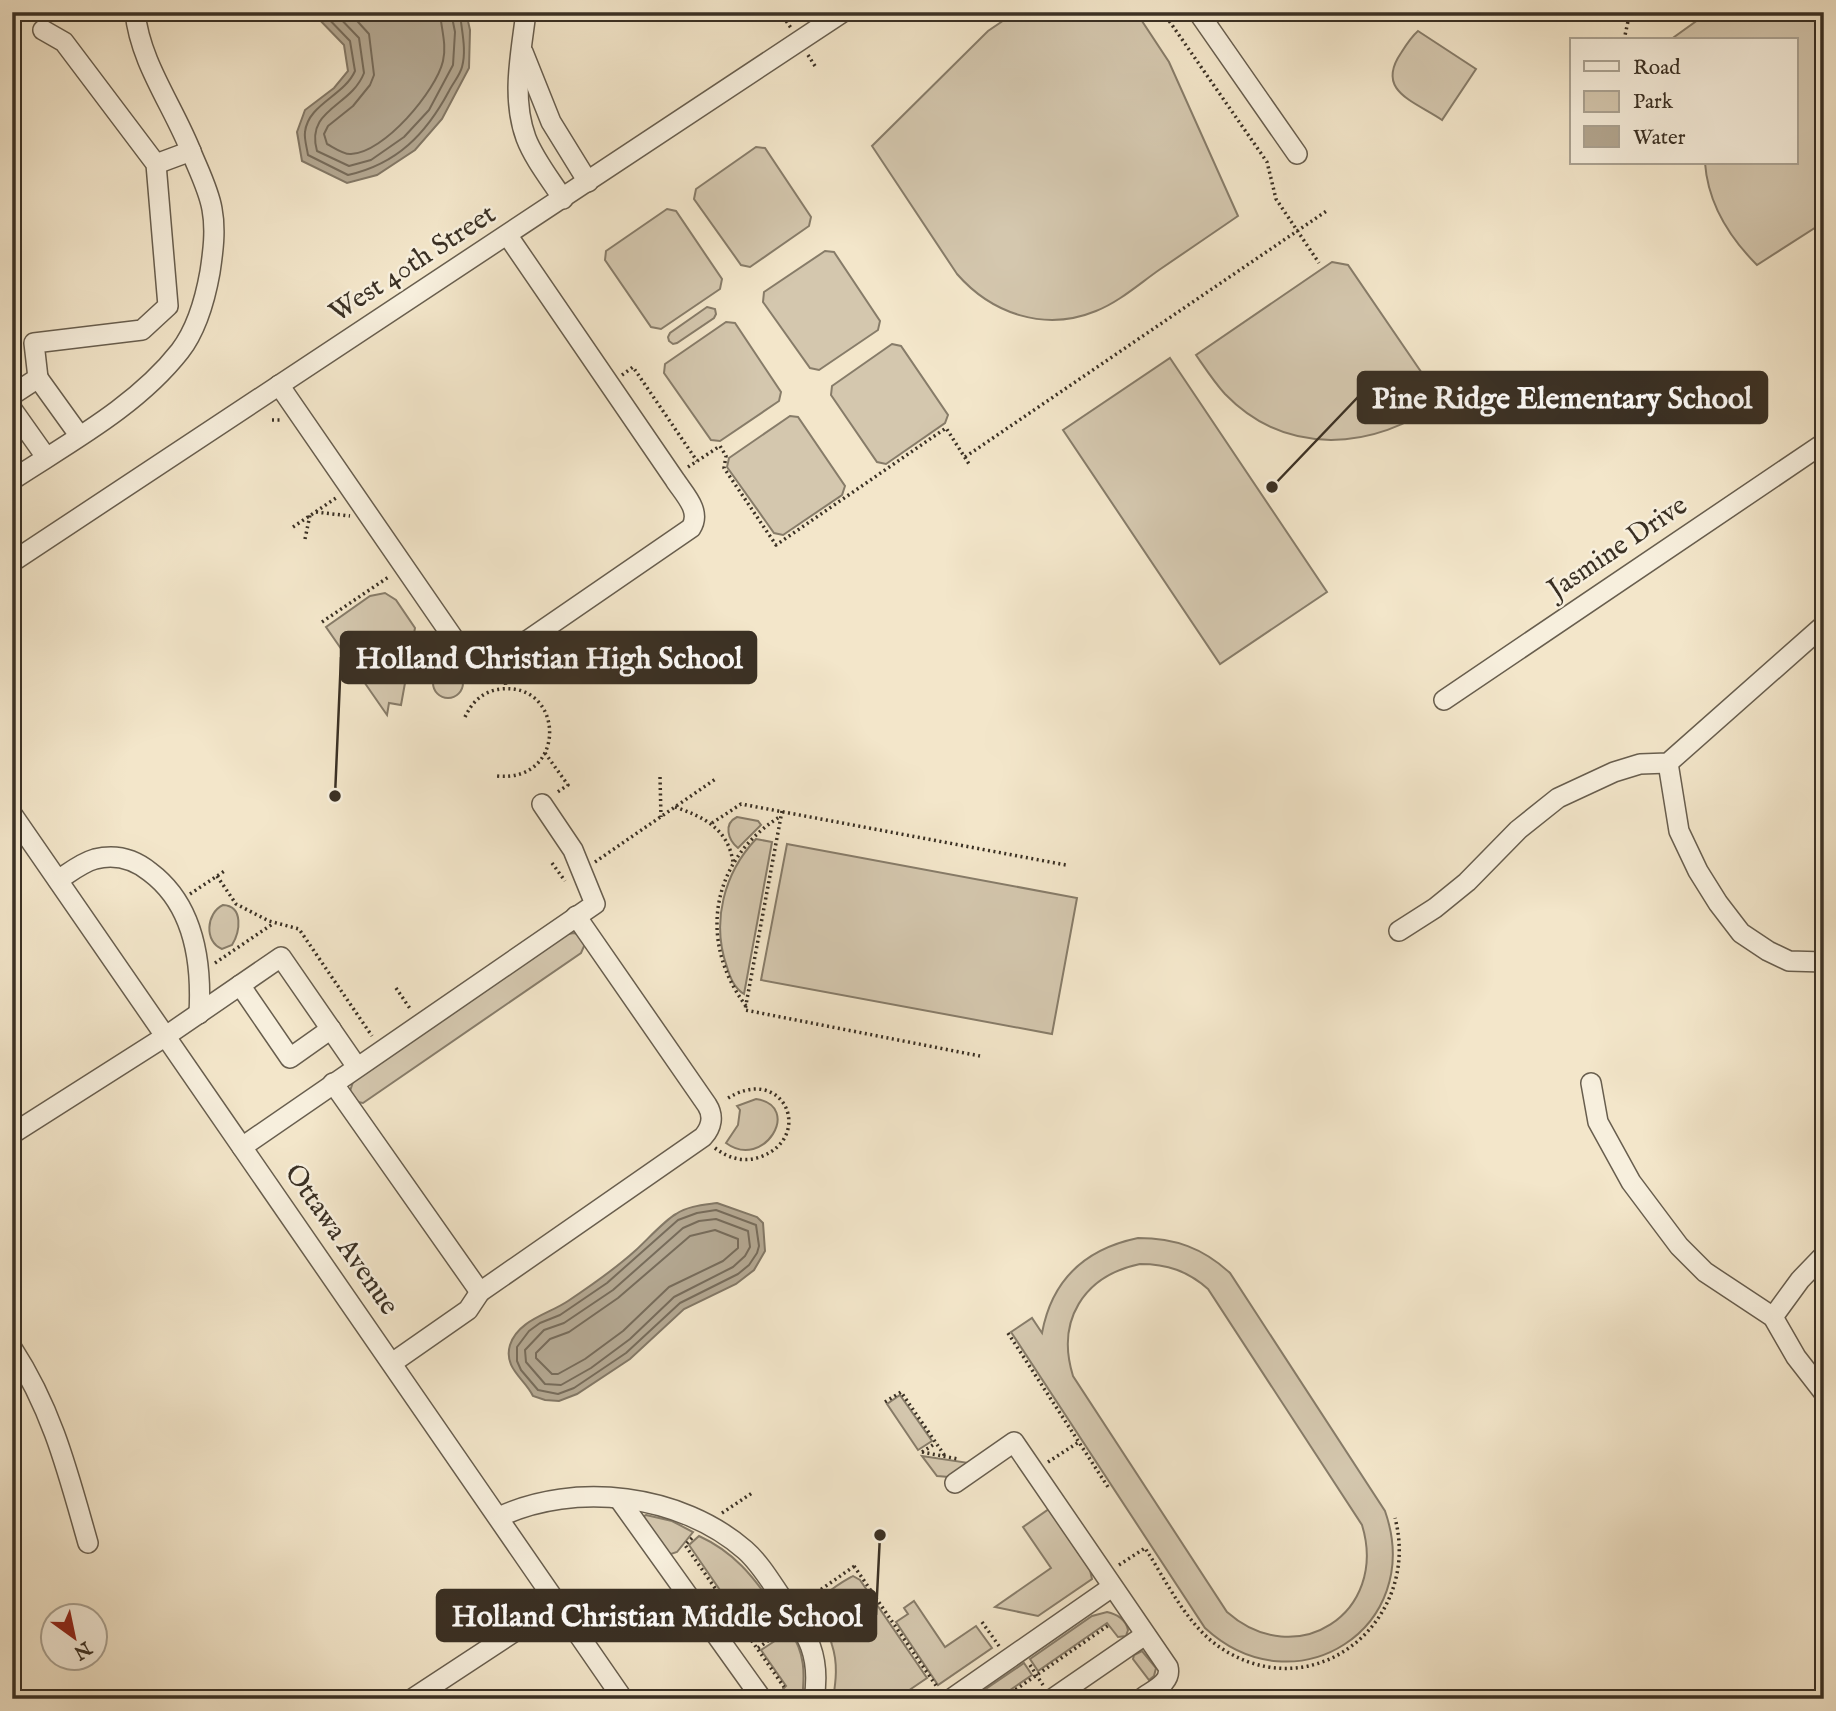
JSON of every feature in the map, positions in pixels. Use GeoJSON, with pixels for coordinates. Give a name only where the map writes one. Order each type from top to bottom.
{"type":"FeatureCollection","features":[{"type":"Feature","properties":{"kind":"street"},"geometry":{"type":"LineString","coordinates":[[12,480],[117,411],[152,380],[180,350],[199,317],[208,288],[214,236],[212,208],[191,151],[138,35],[135,12]]}},
{"type":"Feature","properties":{"kind":"street"},"geometry":{"type":"LineString","coordinates":[[526,12],[517,86],[526,138],[563,199]]}},
{"type":"Feature","properties":{"kind":"street","name":"West 40th Street"},"geometry":{"type":"LineString","coordinates":[[12,562],[508,236],[842,12]]}},
{"type":"Feature","properties":{"kind":"street"},"geometry":{"type":"LineString","coordinates":[[1198,12],[1297,154]]}},
{"type":"Feature","properties":{"kind":"street"},"geometry":{"type":"LineString","coordinates":[[43,30],[64,42],[156,164],[168,306],[142,330],[34,343],[38,378],[79,436]]}},
{"type":"Feature","properties":{"kind":"street"},"geometry":{"type":"LineString","coordinates":[[522,49],[551,122],[589,182]]}},
{"type":"Feature","properties":{"kind":"street"},"geometry":{"type":"LineString","coordinates":[[156,164],[191,151]]}},
{"type":"Feature","properties":{"kind":"street"},"geometry":{"type":"LineString","coordinates":[[279,386],[454,639],[468,650],[483,655],[502,654],[515,649],[691,528],[696,516],[675,480],[508,236]]}},
{"type":"Feature","properties":{"kind":"street"},"geometry":{"type":"LineString","coordinates":[[12,396],[38,378]]}},
{"type":"Feature","properties":{"kind":"street"},"geometry":{"type":"LineString","coordinates":[[12,410],[46,457]]}},
{"type":"Feature","properties":{"kind":"street","name":"Jasmine Drive"},"geometry":{"type":"LineString","coordinates":[[1444,700],[1824,443]]}},
{"type":"Feature","properties":{"kind":"street"},"geometry":{"type":"LineString","coordinates":[[1399,931],[1435,908],[1467,882],[1518,830],[1558,798],[1614,772],[1640,764],[1668,763],[1824,625]]}},
{"type":"Feature","properties":{"kind":"street"},"geometry":{"type":"LineString","coordinates":[[1668,763],[1679,831],[1718,902],[1741,933],[1789,961],[1824,962]]}},
{"type":"Feature","properties":{"kind":"street"},"geometry":{"type":"LineString","coordinates":[[242,1147],[595,904],[573,850],[542,804]]}},
{"type":"Feature","properties":{"kind":"street","name":"Ottawa Avenue"},"geometry":{"type":"LineString","coordinates":[[12,814],[623,1699]]}},
{"type":"Feature","properties":{"kind":"street"},"geometry":{"type":"LineString","coordinates":[[58,880],[92,860],[116,857],[136,863],[165,885],[180,906],[194,944],[199,973],[198,1014]]}},
{"type":"Feature","properties":{"kind":"street"},"geometry":{"type":"LineString","coordinates":[[392,1363],[468,1310],[480,1292],[703,1137],[711,1121],[710,1110],[576,916]]}},
{"type":"Feature","properties":{"kind":"street"},"geometry":{"type":"LineString","coordinates":[[12,1134],[166,1036],[281,957],[357,1067]]}},
{"type":"Feature","properties":{"kind":"street"},"geometry":{"type":"LineString","coordinates":[[240,985],[290,1058],[331,1030]]}},
{"type":"Feature","properties":{"kind":"street"},"geometry":{"type":"LineString","coordinates":[[333,1083],[480,1292]]}},
{"type":"Feature","properties":{"kind":"street"},"geometry":{"type":"LineString","coordinates":[[1591,1083],[1598,1122],[1611,1149],[1631,1182],[1679,1246],[1705,1272],[1773,1317],[1796,1357],[1824,1393]]}},
{"type":"Feature","properties":{"kind":"street"},"geometry":{"type":"LineString","coordinates":[[1773,1317],[1800,1279],[1824,1255]]}},
{"type":"Feature","properties":{"kind":"street"},"geometry":{"type":"LineString","coordinates":[[12,1348],[31,1376],[48,1413],[88,1543]]}},
{"type":"Feature","properties":{"kind":"street"},"geometry":{"type":"LineString","coordinates":[[955,1483],[1014,1442],[1112,1578],[1169,1672],[1165,1682],[1141,1699]]}},
{"type":"Feature","properties":{"kind":"street"},"geometry":{"type":"LineString","coordinates":[[499,1517],[521,1507],[576,1496],[620,1499],[684,1514],[735,1541],[751,1555],[809,1639],[817,1669],[814,1699]]}},
{"type":"Feature","properties":{"kind":"street"},"geometry":{"type":"LineString","coordinates":[[620,1499],[762,1699]]}},
{"type":"Feature","properties":{"kind":"street"},"geometry":{"type":"LineString","coordinates":[[945,1694],[1112,1578]]}},
{"type":"Feature","properties":{"kind":"street"},"geometry":{"type":"LineString","coordinates":[[412,1699],[558,1603]]}},
{"type":"Feature","properties":{"kind":"street"},"geometry":{"type":"LineString","coordinates":[[1052,1699],[1145,1634]]}},
{"type":"Feature","properties":{"kind":"path"},"geometry":{"type":"LineString","coordinates":[[780,12],[792,30]]}},
{"type":"Feature","properties":{"kind":"path"},"geometry":{"type":"LineString","coordinates":[[1163,12],[1267,162],[1276,198],[1319,263]]}},
{"type":"Feature","properties":{"kind":"path"},"geometry":{"type":"LineString","coordinates":[[1624,38],[1630,12]]}},
{"type":"Feature","properties":{"kind":"path"},"geometry":{"type":"LineString","coordinates":[[806,53],[815,66]]}},
{"type":"Feature","properties":{"kind":"path"},"geometry":{"type":"LineString","coordinates":[[965,457],[1328,210]]}},
{"type":"Feature","properties":{"kind":"path"},"geometry":{"type":"LineString","coordinates":[[621,375],[634,367],[697,461]]}},
{"type":"Feature","properties":{"kind":"path"},"geometry":{"type":"LineString","coordinates":[[272,420],[282,420],[288,424]]}},
{"type":"Feature","properties":{"kind":"path"},"geometry":{"type":"LineString","coordinates":[[686,469],[720,446],[726,456],[724,468],[776,545],[946,428],[969,464]]}},
{"type":"Feature","properties":{"kind":"path"},"geometry":{"type":"LineString","coordinates":[[293,527],[338,496]]}},
{"type":"Feature","properties":{"kind":"path"},"geometry":{"type":"LineString","coordinates":[[313,513],[352,517],[345,506]]}},
{"type":"Feature","properties":{"kind":"path"},"geometry":{"type":"LineString","coordinates":[[305,539],[313,513]]}},
{"type":"Feature","properties":{"kind":"path"},"geometry":{"type":"LineString","coordinates":[[322,622],[392,574]]}},
{"type":"Feature","properties":{"kind":"path"},"geometry":{"type":"LineString","coordinates":[[497,671],[506,669],[506,688]]}},
{"type":"Feature","properties":{"kind":"path"},"geometry":{"type":"LineString","coordinates":[[465,717],[469,708],[481,696],[506,688],[523,692],[543,708],[550,733],[545,752],[537,764],[523,774],[497,776]]}},
{"type":"Feature","properties":{"kind":"path"},"geometry":{"type":"LineString","coordinates":[[545,752],[563,777]]}},
{"type":"Feature","properties":{"kind":"path"},"geometry":{"type":"LineString","coordinates":[[660,777],[661,817]]}},
{"type":"Feature","properties":{"kind":"path"},"geometry":{"type":"LineString","coordinates":[[581,871],[718,778]]}},
{"type":"Feature","properties":{"kind":"path"},"geometry":{"type":"LineString","coordinates":[[712,823],[741,804],[1066,865]]}},
{"type":"Feature","properties":{"kind":"path"},"geometry":{"type":"LineString","coordinates":[[676,807],[712,823],[728,843],[733,863]]}},
{"type":"Feature","properties":{"kind":"path"},"geometry":{"type":"LineString","coordinates":[[781,813],[752,838],[733,863],[720,895],[717,934],[726,972],[746,1006],[745,1010],[980,1056]]}},
{"type":"Feature","properties":{"kind":"path"},"geometry":{"type":"LineString","coordinates":[[746,1006],[781,813]]}},
{"type":"Feature","properties":{"kind":"path"},"geometry":{"type":"LineString","coordinates":[[189,895],[226,870]]}},
{"type":"Feature","properties":{"kind":"path"},"geometry":{"type":"LineString","coordinates":[[212,964],[274,923]]}},
{"type":"Feature","properties":{"kind":"path"},"geometry":{"type":"LineString","coordinates":[[305,939],[313,934]]}},
{"type":"Feature","properties":{"kind":"path"},"geometry":{"type":"LineString","coordinates":[[396,988],[413,1014]]}},
{"type":"Feature","properties":{"kind":"path"},"geometry":{"type":"LineString","coordinates":[[703,1137],[716,1150],[731,1158],[752,1160],[777,1147],[788,1130],[789,1115],[783,1102],[770,1091],[759,1088],[737,1092],[710,1110]]}},
{"type":"Feature","properties":{"kind":"path"},"geometry":{"type":"LineString","coordinates":[[1008,1334],[1108,1487]]}},
{"type":"Feature","properties":{"kind":"path"},"geometry":{"type":"LineString","coordinates":[[885,1402],[901,1392],[944,1456]]}},
{"type":"Feature","properties":{"kind":"path"},"geometry":{"type":"LineString","coordinates":[[1034,1471],[1079,1442]]}},
{"type":"Feature","properties":{"kind":"path"},"geometry":{"type":"LineString","coordinates":[[936,1443],[921,1453],[985,1463]]}},
{"type":"Feature","properties":{"kind":"path"},"geometry":{"type":"LineString","coordinates":[[716,1517],[751,1493]]}},
{"type":"Feature","properties":{"kind":"path"},"geometry":{"type":"LineString","coordinates":[[1112,1578],[1145,1548],[1193,1622],[1214,1644],[1231,1655],[1259,1665],[1289,1668],[1309,1665],[1328,1659],[1355,1644],[1370,1631],[1382,1615],[1395,1588],[1399,1568],[1400,1548],[1395,1518]]}},
{"type":"Feature","properties":{"kind":"path"},"geometry":{"type":"LineString","coordinates":[[696,1534],[685,1545],[784,1687]]}},
{"type":"Feature","properties":{"kind":"path"},"geometry":{"type":"LineString","coordinates":[[803,1602],[855,1566],[945,1694]]}},
{"type":"Feature","properties":{"kind":"path"},"geometry":{"type":"LineString","coordinates":[[746,1632],[777,1611]]}},
{"type":"Feature","properties":{"kind":"path"},"geometry":{"type":"LineString","coordinates":[[761,1622],[772,1638]]}},
{"type":"Feature","properties":{"kind":"path"},"geometry":{"type":"LineString","coordinates":[[982,1622],[1000,1647]]}},
{"type":"Feature","properties":{"kind":"path"},"geometry":{"type":"LineString","coordinates":[[1002,1699],[1109,1625]]}},
{"type":"Feature","properties":{"kind":"path"},"geometry":{"type":"LineString","coordinates":[[757,1648],[788,1627]]}},
{"type":"Feature","properties":{"kind":"path"},"geometry":{"type":"LineString","coordinates":[[1026,1661],[1037,1675]]}},
{"type":"Feature","properties":{"kind":"green space"},"geometry":{"type":"Polygon","coordinates":[[[1016,12],[1136,12],[1169,62],[1238,216],[1121,298],[1077,317],[1058,320],[1021,315],[986,300],[971,288],[957,274],[872,146],[988,31],[1016,12]]]}},
{"type":"Feature","properties":{"kind":"green space"},"geometry":{"type":"Polygon","coordinates":[[[1709,12],[1824,12],[1824,222],[1757,265],[1737,243],[1715,206],[1705,164],[1798,164],[1798,38],[1673,38],[1709,12]]]}},
{"type":"Feature","properties":{"kind":"green space"},"geometry":{"type":"Polygon","coordinates":[[[1418,31],[1476,69],[1442,120],[1401,94],[1392,77],[1401,53],[1418,31]]]}},
{"type":"Feature","properties":{"kind":"green space"},"geometry":{"type":"Polygon","coordinates":[[[756,147],[765,148],[811,217],[809,226],[750,267],[741,265],[694,199],[696,189],[756,147]]]}},
{"type":"Feature","properties":{"kind":"green space"},"geometry":{"type":"Polygon","coordinates":[[[667,209],[676,211],[722,279],[720,289],[661,329],[651,327],[605,260],[606,251],[667,209]]]}},
{"type":"Feature","properties":{"kind":"green space"},"geometry":{"type":"Polygon","coordinates":[[[825,251],[834,252],[880,321],[878,330],[819,370],[810,368],[763,302],[764,292],[825,251]]]}},
{"type":"Feature","properties":{"kind":"green space"},"geometry":{"type":"Polygon","coordinates":[[[1332,262],[1348,265],[1441,401],[1415,418],[1388,430],[1331,440],[1302,437],[1275,429],[1249,414],[1225,394],[1196,355],[1332,262]]]}},
{"type":"Feature","properties":{"kind":"green space"},"geometry":{"type":"Polygon","coordinates":[[[707,307],[715,309],[714,318],[677,343],[669,341],[670,333],[707,307]]]}},
{"type":"Feature","properties":{"kind":"green space"},"geometry":{"type":"Polygon","coordinates":[[[726,322],[735,323],[781,392],[779,401],[720,441],[711,440],[664,373],[665,364],[726,322]]]}},
{"type":"Feature","properties":{"kind":"green space"},"geometry":{"type":"Polygon","coordinates":[[[892,344],[901,346],[948,415],[945,423],[886,464],[877,462],[831,395],[832,386],[892,344]]]}},
{"type":"Feature","properties":{"kind":"green space"},"geometry":{"type":"Polygon","coordinates":[[[1170,358],[1327,592],[1220,664],[1063,430],[1170,358]]]}},
{"type":"Feature","properties":{"kind":"green space"},"geometry":{"type":"Polygon","coordinates":[[[790,416],[798,417],[845,486],[842,495],[783,535],[774,533],[727,467],[729,458],[790,416]]]}},
{"type":"Feature","properties":{"kind":"green space"},"geometry":{"type":"Polygon","coordinates":[[[385,593],[396,600],[415,628],[401,705],[389,703],[387,715],[326,627],[370,596],[385,593]]]}},
{"type":"Feature","properties":{"kind":"green space"},"geometry":{"type":"Polygon","coordinates":[[[448,668],[454,669],[462,677],[462,689],[454,697],[448,698],[442,697],[434,689],[433,683],[434,677],[442,669],[448,668]]]}},
{"type":"Feature","properties":{"kind":"green space"},"geometry":{"type":"Polygon","coordinates":[[[737,817],[758,821],[761,825],[738,848],[729,832],[730,824],[737,817]]]}},
{"type":"Feature","properties":{"kind":"green space"},"geometry":{"type":"Polygon","coordinates":[[[756,839],[772,842],[744,994],[735,985],[727,967],[720,933],[721,916],[724,899],[736,867],[756,839]]]}},
{"type":"Feature","properties":{"kind":"green space"},"geometry":{"type":"Polygon","coordinates":[[[787,844],[1077,898],[1052,1034],[761,980],[787,844]]]}},
{"type":"Feature","properties":{"kind":"green space"},"geometry":{"type":"Polygon","coordinates":[[[223,905],[234,910],[238,927],[232,945],[222,949],[212,940],[209,927],[213,914],[223,905]]]}},
{"type":"Feature","properties":{"kind":"green space"},"geometry":{"type":"Polygon","coordinates":[[[574,933],[585,944],[581,953],[363,1103],[358,1102],[350,1091],[353,1082],[568,934],[574,933]]]}},
{"type":"Feature","properties":{"kind":"green space"},"geometry":{"type":"Polygon","coordinates":[[[756,1099],[770,1104],[776,1113],[777,1123],[773,1134],[765,1143],[753,1149],[740,1149],[726,1143],[738,1125],[740,1110],[737,1106],[756,1099]]]}},
{"type":"Feature","properties":{"kind":"green space"},"geometry":{"type":"Polygon","coordinates":[[[1138,1238],[1176,1242],[1199,1251],[1230,1273],[1385,1511],[1393,1553],[1387,1590],[1370,1621],[1344,1644],[1312,1658],[1277,1661],[1240,1652],[1205,1628],[1011,1332],[1032,1318],[1042,1333],[1054,1297],[1074,1269],[1102,1250],[1138,1238]],[[1150,1264],[1120,1270],[1103,1279],[1089,1290],[1079,1304],[1068,1337],[1073,1376],[1227,1612],[1254,1629],[1281,1637],[1307,1634],[1330,1624],[1349,1607],[1362,1584],[1367,1557],[1362,1525],[1208,1289],[1185,1273],[1150,1264]]]}},
{"type":"Feature","properties":{"kind":"green space"},"geometry":{"type":"Polygon","coordinates":[[[900,1395],[932,1441],[918,1450],[887,1404],[900,1395]]]}},
{"type":"Feature","properties":{"kind":"green space"},"geometry":{"type":"Polygon","coordinates":[[[922,1456],[969,1463],[949,1477],[937,1476],[922,1456]]]}},
{"type":"Feature","properties":{"kind":"green space"},"geometry":{"type":"Polygon","coordinates":[[[1049,1509],[1090,1570],[1092,1579],[1038,1616],[995,1607],[1051,1568],[1023,1527],[1049,1509]]]}},
{"type":"Feature","properties":{"kind":"green space"},"geometry":{"type":"Polygon","coordinates":[[[646,1515],[672,1521],[693,1532],[677,1552],[665,1552],[642,1517],[646,1515]]]}},
{"type":"Feature","properties":{"kind":"green space"},"geometry":{"type":"Polygon","coordinates":[[[699,1536],[733,1557],[775,1608],[746,1628],[689,1545],[699,1536]]]}},
{"type":"Feature","properties":{"kind":"green space"},"geometry":{"type":"Polygon","coordinates":[[[853,1576],[860,1580],[927,1678],[902,1695],[904,1699],[833,1699],[835,1658],[830,1638],[821,1620],[820,1605],[828,1593],[853,1576]]]}},
{"type":"Feature","properties":{"kind":"green space"},"geometry":{"type":"Polygon","coordinates":[[[914,1601],[945,1647],[976,1626],[992,1648],[938,1685],[896,1622],[908,1614],[904,1608],[914,1601]]]}},
{"type":"Feature","properties":{"kind":"green space"},"geometry":{"type":"Polygon","coordinates":[[[1107,1612],[1123,1620],[1128,1630],[1126,1636],[1118,1637],[1107,1623],[1038,1671],[1030,1659],[1092,1616],[1107,1612]]]}},
{"type":"Feature","properties":{"kind":"green space"},"geometry":{"type":"Polygon","coordinates":[[[790,1631],[799,1647],[803,1664],[802,1699],[781,1699],[786,1686],[761,1650],[790,1631]]]}},
{"type":"Feature","properties":{"kind":"green space"},"geometry":{"type":"Polygon","coordinates":[[[1142,1651],[1156,1668],[1154,1676],[1149,1680],[1133,1659],[1134,1655],[1142,1651]]]}},
{"type":"Feature","properties":{"kind":"green space"},"geometry":{"type":"Polygon","coordinates":[[[1024,1663],[1032,1675],[997,1699],[971,1699],[1024,1663]]]}},
{"type":"Feature","properties":{"kind":"water"},"geometry":{"type":"Polygon","coordinates":[[[312,12],[466,12],[470,30],[469,68],[442,119],[415,150],[377,175],[347,183],[302,161],[297,132],[305,110],[334,88],[348,71],[344,45],[312,12]]]}},
{"type":"Feature","properties":{"kind":"water"},"geometry":{"type":"Polygon","coordinates":[[[717,1203],[757,1217],[763,1223],[765,1251],[754,1270],[736,1284],[684,1309],[630,1359],[577,1394],[559,1401],[533,1396],[510,1360],[510,1345],[520,1329],[603,1277],[676,1214],[717,1203]]]}},
{"type":"Feature","properties":{"kind":"place","name":"Pine Ridge Elementary School"},"geometry":{"type":"Point","coordinates":[1272,487]}},
{"type":"Feature","properties":{"kind":"place","name":"Holland Christian High School"},"geometry":{"type":"Point","coordinates":[335,796]}},
{"type":"Feature","properties":{"kind":"place","name":"Holland Christian Middle School"},"geometry":{"type":"Point","coordinates":[880,1535]}}]}
